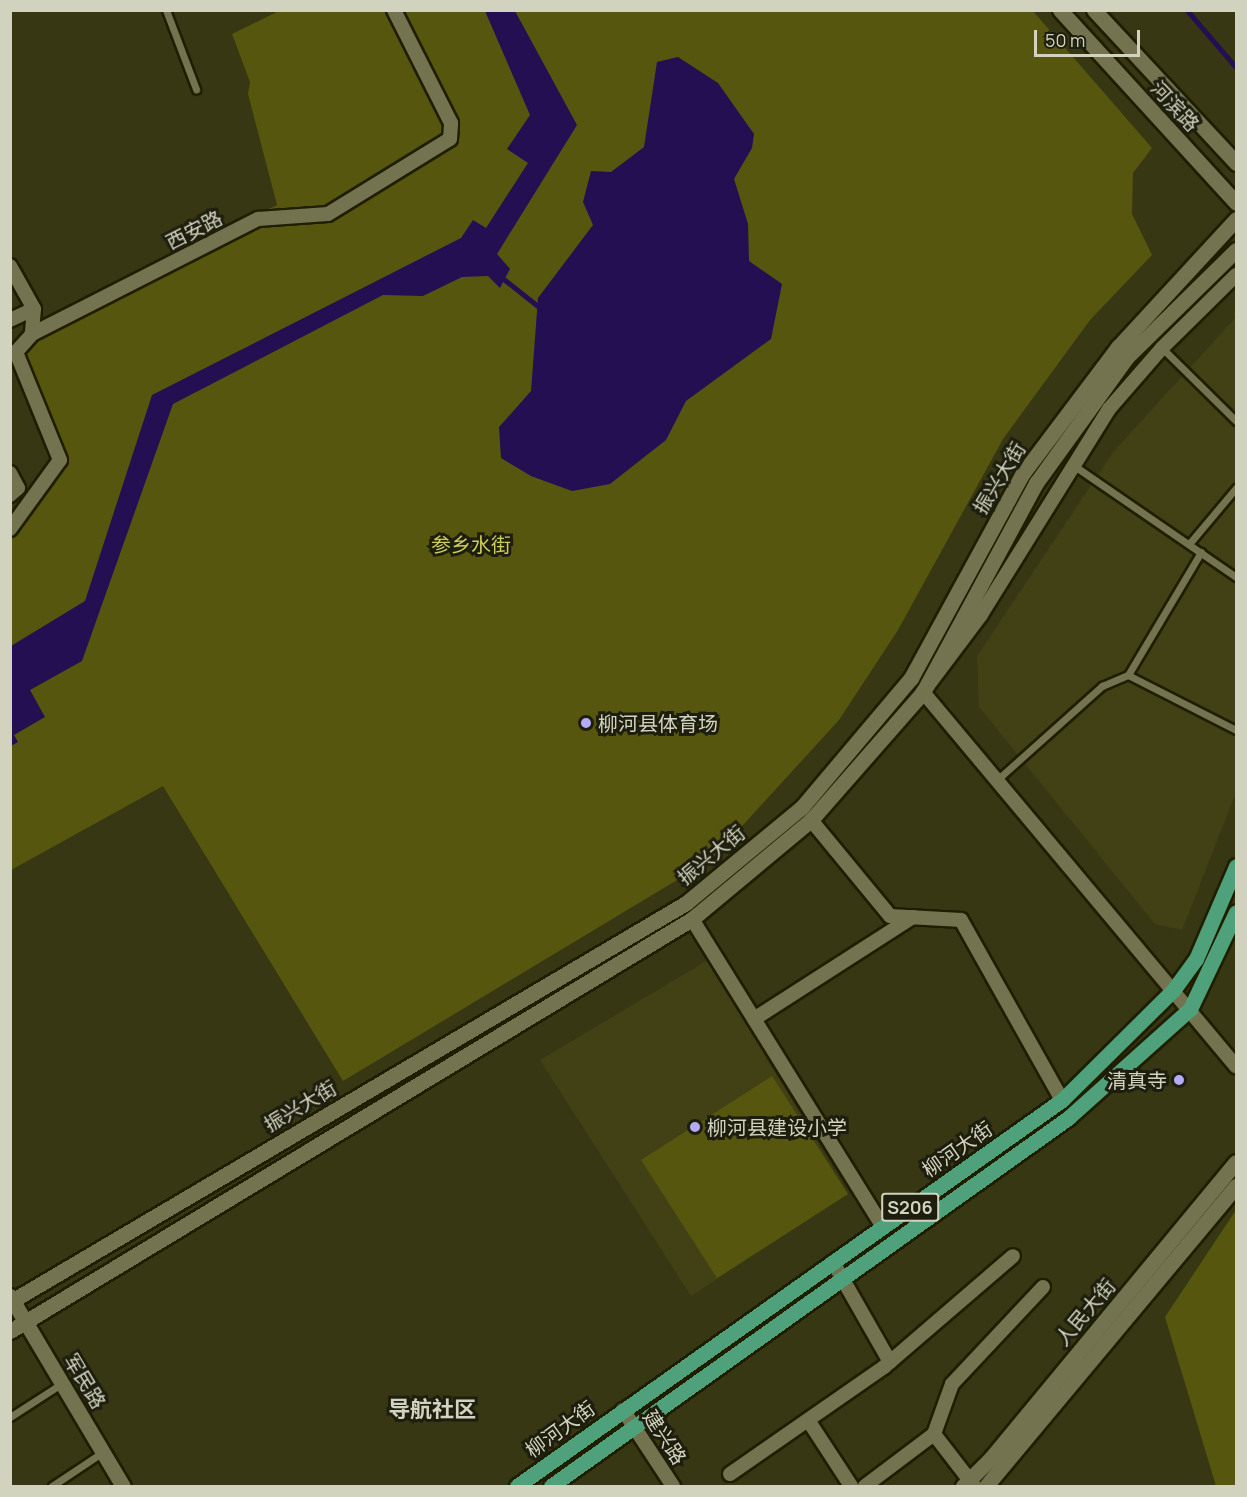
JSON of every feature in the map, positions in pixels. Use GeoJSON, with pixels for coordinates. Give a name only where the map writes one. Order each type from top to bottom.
{"type":"FeatureCollection","features":[{"type":"Feature","properties":{"kind":"main road","name":"柳河大街"},"geometry":{"type":"LineString","coordinates":[[517,1486],[1062,1101],[1174,989],[1196,959],[1236,866]]}},
{"type":"Feature","properties":{"kind":"main road","name":"柳河大街"},"geometry":{"type":"LineString","coordinates":[[551,1486],[1068,1118],[1190,1009],[1236,912]]}},
{"type":"Feature","properties":{"kind":"street","name":"西安路"},"geometry":{"type":"LineString","coordinates":[[32,334],[258,219],[328,214],[450,139],[451,123],[394,10]]}},
{"type":"Feature","properties":{"kind":"street","name":"河滨路"},"geometry":{"type":"LineString","coordinates":[[1060,10],[1236,203]]}},
{"type":"Feature","properties":{"kind":"street","name":"河滨路"},"geometry":{"type":"LineString","coordinates":[[1094,10],[1236,163]]}},
{"type":"Feature","properties":{"kind":"street","name":"振兴大街"},"geometry":{"type":"LineString","coordinates":[[11,1300],[686,903],[802,807],[912,678],[1023,473],[1118,347],[1236,219]]}},
{"type":"Feature","properties":{"kind":"street","name":"振兴大街"},"geometry":{"type":"LineString","coordinates":[[10,1331],[692,919],[811,820],[923,692],[1036,483],[1126,358],[1236,250]]}},
{"type":"Feature","properties":{"kind":"street"},"geometry":{"type":"LineString","coordinates":[[10,266],[34,309],[32,334],[16,352],[60,460],[10,529]]}},
{"type":"Feature","properties":{"kind":"street"},"geometry":{"type":"LineString","coordinates":[[1236,275],[1162,348],[1109,409],[981,615],[923,692],[1174,989],[1236,1067]]}},
{"type":"Feature","properties":{"kind":"street"},"geometry":{"type":"LineString","coordinates":[[10,320],[34,309]]}},
{"type":"Feature","properties":{"kind":"street"},"geometry":{"type":"LineString","coordinates":[[10,473],[18,488],[10,495]]}},
{"type":"Feature","properties":{"kind":"street"},"geometry":{"type":"LineString","coordinates":[[811,820],[890,916],[961,920],[1062,1101]]}},
{"type":"Feature","properties":{"kind":"street"},"geometry":{"type":"LineString","coordinates":[[754,1018],[913,917]]}},
{"type":"Feature","properties":{"kind":"street"},"geometry":{"type":"LineString","coordinates":[[692,919],[884,1227]]}},
{"type":"Feature","properties":{"kind":"street","name":"人民大街"},"geometry":{"type":"LineString","coordinates":[[969,1484],[1236,1162]]}},
{"type":"Feature","properties":{"kind":"street","name":"人民大街"},"geometry":{"type":"LineString","coordinates":[[986,1486],[1236,1186]]}},
{"type":"Feature","properties":{"kind":"street"},"geometry":{"type":"LineString","coordinates":[[730,1474],[890,1362],[1013,1256]]}},
{"type":"Feature","properties":{"kind":"street"},"geometry":{"type":"LineString","coordinates":[[833,1262],[890,1362]]}},
{"type":"Feature","properties":{"kind":"street"},"geometry":{"type":"LineString","coordinates":[[865,1486],[934,1434],[952,1384],[1043,1287]]}},
{"type":"Feature","properties":{"kind":"street","name":"军民路"},"geometry":{"type":"LineString","coordinates":[[11,1300],[123,1486]]}},
{"type":"Feature","properties":{"kind":"street","name":"建兴路"},"geometry":{"type":"LineString","coordinates":[[623,1410],[673,1486]]}},
{"type":"Feature","properties":{"kind":"street"},"geometry":{"type":"LineString","coordinates":[[808,1420],[851,1486]]}},
{"type":"Feature","properties":{"kind":"street"},"geometry":{"type":"LineString","coordinates":[[934,1434],[969,1484]]}},
{"type":"Feature","properties":{"kind":"lane"},"geometry":{"type":"LineString","coordinates":[[166,10],[196,89]]}},
{"type":"Feature","properties":{"kind":"lane"},"geometry":{"type":"LineString","coordinates":[[1162,348],[1236,421]]}},
{"type":"Feature","properties":{"kind":"lane"},"geometry":{"type":"LineString","coordinates":[[1073,465],[1236,577]]}},
{"type":"Feature","properties":{"kind":"lane"},"geometry":{"type":"LineString","coordinates":[[1189,544],[1236,488]]}},
{"type":"Feature","properties":{"kind":"lane"},"geometry":{"type":"LineString","coordinates":[[998,779],[1102,686],[1128,675],[1201,552]]}},
{"type":"Feature","properties":{"kind":"lane"},"geometry":{"type":"LineString","coordinates":[[1128,675],[1236,730]]}},
{"type":"Feature","properties":{"kind":"lane"},"geometry":{"type":"LineString","coordinates":[[10,1417],[62,1384]]}},
{"type":"Feature","properties":{"kind":"lane"},"geometry":{"type":"LineString","coordinates":[[52,1486],[103,1452]]}},
{"type":"Feature","properties":{"kind":"shaded area"},"geometry":{"type":"Polygon","coordinates":[[[485,11],[515,11],[577,125],[497,254],[510,269],[500,288],[488,276],[462,277],[423,296],[383,295],[173,404],[82,661],[30,690],[45,717],[14,735],[18,742],[11,746],[11,646],[85,601],[152,395],[461,238],[473,220],[486,228],[528,163],[507,149],[530,115],[485,11]]]}},
{"type":"Feature","properties":{"kind":"shaded area"},"geometry":{"type":"Polygon","coordinates":[[[678,57],[718,83],[754,134],[752,148],[734,179],[748,224],[749,261],[782,284],[771,339],[686,401],[666,440],[610,484],[572,491],[531,476],[501,458],[499,427],[531,391],[538,298],[593,225],[583,202],[591,171],[611,172],[644,147],[657,62],[678,57]]]}},
{"type":"Feature","properties":{"kind":"shaded area"},"geometry":{"type":"Polygon","coordinates":[[[1236,317],[1236,793],[1182,930],[1155,924],[979,707],[977,656],[1114,451],[1236,317]]]}},
{"type":"Feature","properties":{"kind":"shaded area","name":"柳河县建设小学"},"geometry":{"type":"Polygon","coordinates":[[[708,960],[848,1194],[691,1296],[540,1060],[708,960]]]}},
{"type":"Feature","properties":{"kind":"green space","name":"参乡水街"},"geometry":{"type":"Polygon","coordinates":[[[279,11],[1033,11],[1152,148],[1133,173],[1132,214],[1152,255],[1090,320],[1003,439],[898,630],[839,720],[712,859],[343,1081],[163,786],[11,870],[10,517],[59,451],[15,340],[277,205],[248,94],[250,82],[232,34],[279,11]]]}},
{"type":"Feature","properties":{"kind":"green space"},"geometry":{"type":"Polygon","coordinates":[[[772,1076],[848,1194],[717,1278],[641,1160],[772,1076]]]}},
{"type":"Feature","properties":{"kind":"green space"},"geometry":{"type":"Polygon","coordinates":[[[1236,1210],[1236,1486],[1216,1486],[1165,1317],[1236,1210]]]}},
{"type":"Feature","properties":{"kind":"waterway"},"geometry":{"type":"LineString","coordinates":[[1187,10],[1236,67]]}},
{"type":"Feature","properties":{"kind":"waterway"},"geometry":{"type":"LineString","coordinates":[[500,276],[538,306]]}},
{"type":"Feature","properties":{"kind":"place","name":"柳河县体育场"},"geometry":{"type":"Point","coordinates":[586,723]}},
{"type":"Feature","properties":{"kind":"place","name":"清真寺"},"geometry":{"type":"Point","coordinates":[1179,1080]}},
{"type":"Feature","properties":{"kind":"place","name":"柳河县建设小学"},"geometry":{"type":"Point","coordinates":[695,1127]}},
{"type":"Feature","properties":{"kind":"district","name":"导航社区"},"geometry":{"type":"Point","coordinates":[432,1410]}}]}
